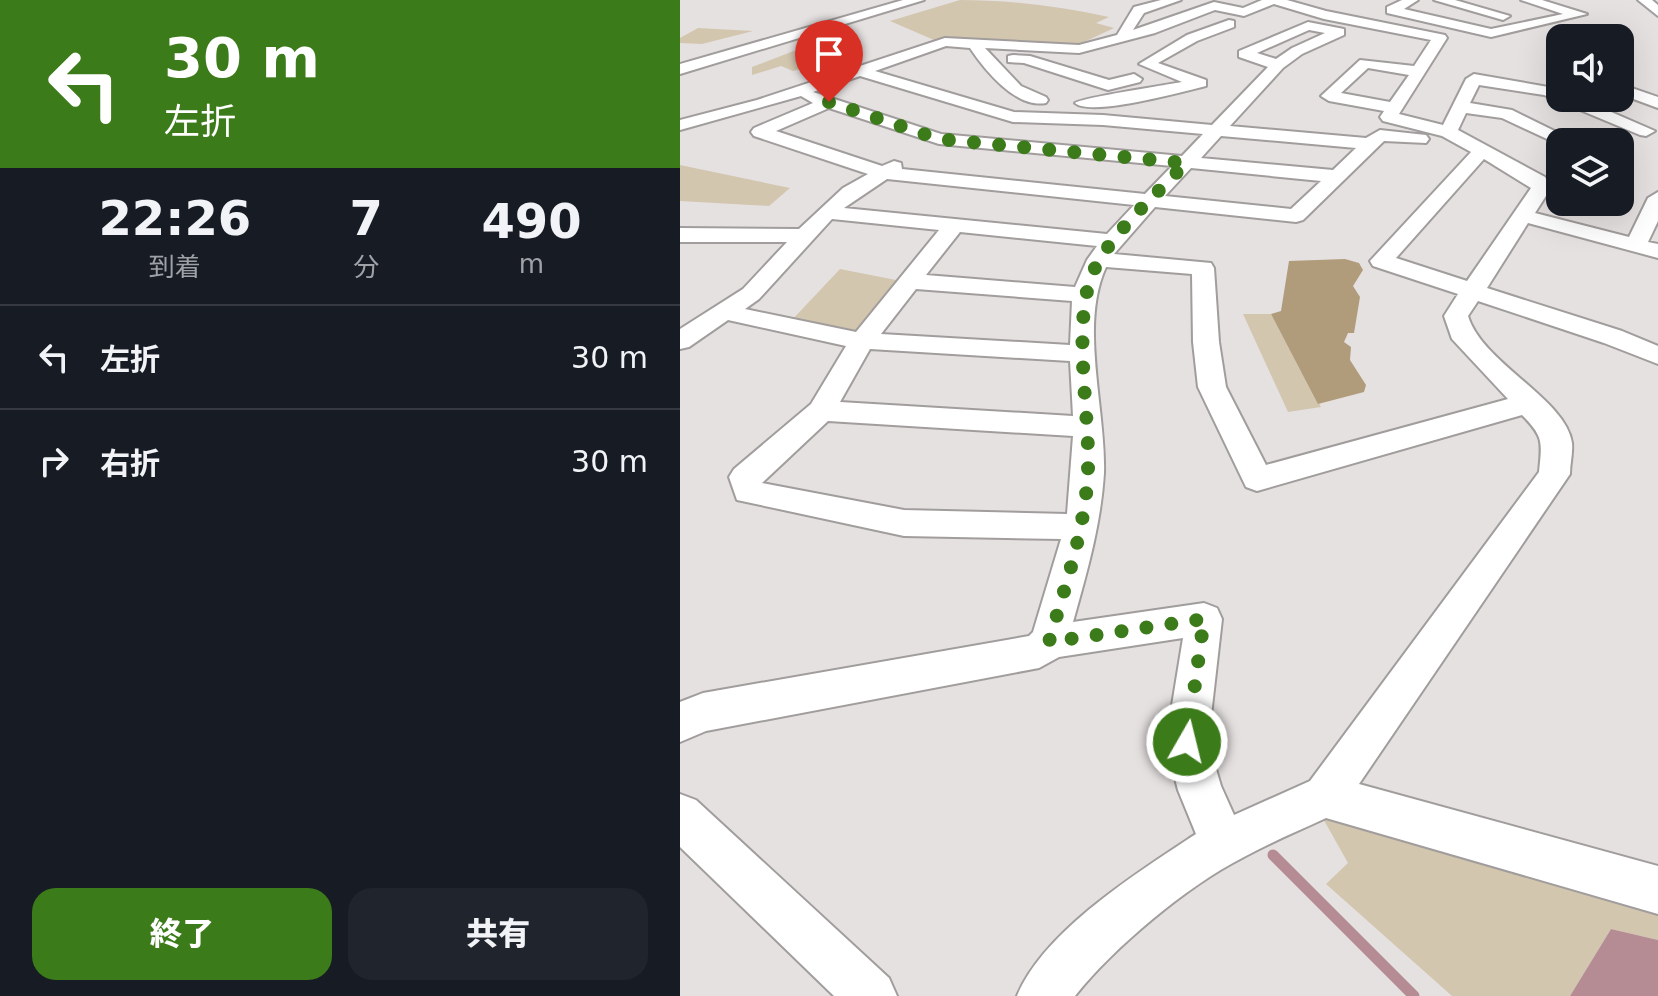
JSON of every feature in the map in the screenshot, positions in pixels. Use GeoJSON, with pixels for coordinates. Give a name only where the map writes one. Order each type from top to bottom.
{"type":"FeatureCollection","features":[{"type":"Feature","properties":{"kind":"street"},"geometry":{"type":"LineString","coordinates":[[680,69],[918,0]]}},
{"type":"Feature","properties":{"kind":"street"},"geometry":{"type":"LineString","coordinates":[[1122,37],[1139,10],[1175,0]]}},
{"type":"Feature","properties":{"kind":"street"},"geometry":{"type":"LineString","coordinates":[[1043,996],[1076,955],[1153,890],[1223,843],[1325,796],[1554,474],[1557,444],[1553,429],[1461,334],[1456,316],[1524,216],[1541,188],[1538,181],[1448,132],[1389,117],[1440,38],[1324,15],[1273,0],[1244,12],[1214,6],[1150,30],[1079,49]]}},
{"type":"Feature","properties":{"kind":"street"},"geometry":{"type":"LineString","coordinates":[[1412,0],[1392,10],[1491,33],[1580,14],[1527,0]]}},
{"type":"Feature","properties":{"kind":"street"},"geometry":{"type":"LineString","coordinates":[[1440,0],[1532,24]]}},
{"type":"Feature","properties":{"kind":"street"},"geometry":{"type":"LineString","coordinates":[[1644,0],[1658,12]]}},
{"type":"Feature","properties":{"kind":"street"},"geometry":{"type":"LineString","coordinates":[[854,17],[876,25],[935,4]]}},
{"type":"Feature","properties":{"kind":"street"},"geometry":{"type":"LineString","coordinates":[[1324,15],[1345,5]]}},
{"type":"Feature","properties":{"kind":"street"},"geometry":{"type":"LineString","coordinates":[[973,42],[1021,93],[1040,100],[1103,102],[1200,83],[1139,62],[1230,23]]}},
{"type":"Feature","properties":{"kind":"street"},"geometry":{"type":"LineString","coordinates":[[680,722],[703,712],[1039,651],[1049,642],[1082,527],[1088,473],[1085,295],[1105,251],[1278,65],[1297,51],[1339,32],[1308,26],[1244,54],[1278,65]]}},
{"type":"Feature","properties":{"kind":"street"},"geometry":{"type":"LineString","coordinates":[[908,36],[934,45]]}},
{"type":"Feature","properties":{"kind":"street"},"geometry":{"type":"LineString","coordinates":[[680,125],[798,92],[934,45],[973,42],[1079,49],[1108,55]]}},
{"type":"Feature","properties":{"kind":"street"},"geometry":{"type":"LineString","coordinates":[[986,57],[1025,59],[1108,85],[1172,72]]}},
{"type":"Feature","properties":{"kind":"street"},"geometry":{"type":"LineString","coordinates":[[1395,108],[1329,96],[1365,63],[1420,72]]}},
{"type":"Feature","properties":{"kind":"street"},"geometry":{"type":"LineString","coordinates":[[860,71],[1013,117],[1103,120],[1370,144]]}},
{"type":"Feature","properties":{"kind":"street"},"geometry":{"type":"LineString","coordinates":[[1448,132],[1474,79],[1546,93]]}},
{"type":"Feature","properties":{"kind":"street"},"geometry":{"type":"LineString","coordinates":[[798,92],[939,139],[1335,176]]}},
{"type":"Feature","properties":{"kind":"street"},"geometry":{"type":"LineString","coordinates":[[1634,94],[1658,103]]}},
{"type":"Feature","properties":{"kind":"street"},"geometry":{"type":"LineString","coordinates":[[1013,117],[1040,100]]}},
{"type":"Feature","properties":{"kind":"street"},"geometry":{"type":"LineString","coordinates":[[829,102],[760,132],[884,173],[1296,216],[1380,135],[1477,148]]}},
{"type":"Feature","properties":{"kind":"street"},"geometry":{"type":"LineString","coordinates":[[1462,107],[1506,114],[1546,132]]}},
{"type":"Feature","properties":{"kind":"street"},"geometry":{"type":"LineString","coordinates":[[680,341],[751,294],[827,212],[850,192],[986,111]]}},
{"type":"Feature","properties":{"kind":"street"},"geometry":{"type":"LineString","coordinates":[[1605,112],[1652,129]]}},
{"type":"Feature","properties":{"kind":"street"},"geometry":{"type":"LineString","coordinates":[[1477,148],[1381,261],[1613,337],[1658,356]]}},
{"type":"Feature","properties":{"kind":"street"},"geometry":{"type":"LineString","coordinates":[[1538,181],[1546,177]]}},
{"type":"Feature","properties":{"kind":"street"},"geometry":{"type":"LineString","coordinates":[[1524,216],[1647,248],[1658,198]]}},
{"type":"Feature","properties":{"kind":"street"},"geometry":{"type":"LineString","coordinates":[[827,212],[953,226],[1203,268],[1206,342],[1212,387],[1257,479],[1530,403]]}},
{"type":"Feature","properties":{"kind":"street"},"geometry":{"type":"LineString","coordinates":[[953,226],[862,341],[821,411],[745,477],[748,492],[904,523],[1082,527]]}},
{"type":"Feature","properties":{"kind":"street"},"geometry":{"type":"LineString","coordinates":[[680,235],[804,236]]}},
{"type":"Feature","properties":{"kind":"street"},"geometry":{"type":"LineString","coordinates":[[910,281],[1085,295]]}},
{"type":"Feature","properties":{"kind":"street"},"geometry":{"type":"LineString","coordinates":[[724,312],[862,341],[1084,354]]}},
{"type":"Feature","properties":{"kind":"street"},"geometry":{"type":"LineString","coordinates":[[821,411],[1088,427]]}},
{"type":"Feature","properties":{"kind":"street"},"geometry":{"type":"LineString","coordinates":[[1049,642],[1204,619],[1187,742],[1200,790],[1223,843]]}},
{"type":"Feature","properties":{"kind":"street"},"geometry":{"type":"LineString","coordinates":[[1325,796],[1658,890]]}},
{"type":"Feature","properties":{"kind":"street"},"geometry":{"type":"LineString","coordinates":[[680,816],[871,996]]}},
{"type":"Feature","properties":{"kind":"shaded area"},"geometry":{"type":"Polygon","coordinates":[[[960,0],[1016,2],[1072,10],[1109,17],[1096,23],[1114,28],[1070,45],[957,38],[934,40],[890,21],[960,0]]]}},
{"type":"Feature","properties":{"kind":"shaded area"},"geometry":{"type":"Polygon","coordinates":[[[698,28],[753,31],[702,44],[680,43],[680,38],[698,28]]]}},
{"type":"Feature","properties":{"kind":"shaded area"},"geometry":{"type":"Polygon","coordinates":[[[822,37],[829,43],[857,43],[816,55],[828,61],[793,71],[781,66],[752,75],[752,67],[817,42],[812,41],[822,37]]]}},
{"type":"Feature","properties":{"kind":"shaded area"},"geometry":{"type":"Polygon","coordinates":[[[680,165],[790,188],[769,206],[680,201],[680,165]]]}},
{"type":"Feature","properties":{"kind":"shaded area"},"geometry":{"type":"Polygon","coordinates":[[[1345,259],[1359,263],[1363,270],[1353,286],[1360,297],[1354,333],[1348,333],[1344,342],[1351,347],[1350,360],[1366,385],[1364,392],[1318,404],[1271,314],[1281,311],[1289,261],[1345,259]]]}},
{"type":"Feature","properties":{"kind":"shaded area"},"geometry":{"type":"Polygon","coordinates":[[[840,269],[901,281],[853,334],[790,322],[840,269]]]}},
{"type":"Feature","properties":{"kind":"shaded area"},"geometry":{"type":"Polygon","coordinates":[[[1243,314],[1271,314],[1321,407],[1288,412],[1243,314]]]}},
{"type":"Feature","properties":{"kind":"shaded area"},"geometry":{"type":"Polygon","coordinates":[[[1321,815],[1658,907],[1658,940],[1611,929],[1570,996],[1452,996],[1326,884],[1348,863],[1321,815]]]}},
{"type":"Feature","properties":{"kind":"shaded area"},"geometry":{"type":"Polygon","coordinates":[[[1611,929],[1658,940],[1658,996],[1570,996],[1611,929]]]}},
{"type":"Feature","properties":{"kind":"waterway"},"geometry":{"type":"LineString","coordinates":[[1273,855],[1414,996]]}},
{"type":"Feature","properties":{"kind":"route"},"geometry":{"type":"LineString","coordinates":[[829,102],[939,139],[1186,163],[1112,241],[1098,260],[1085,295],[1088,473],[1082,527],[1049,642],[1204,619],[1187,742]]}}]}
